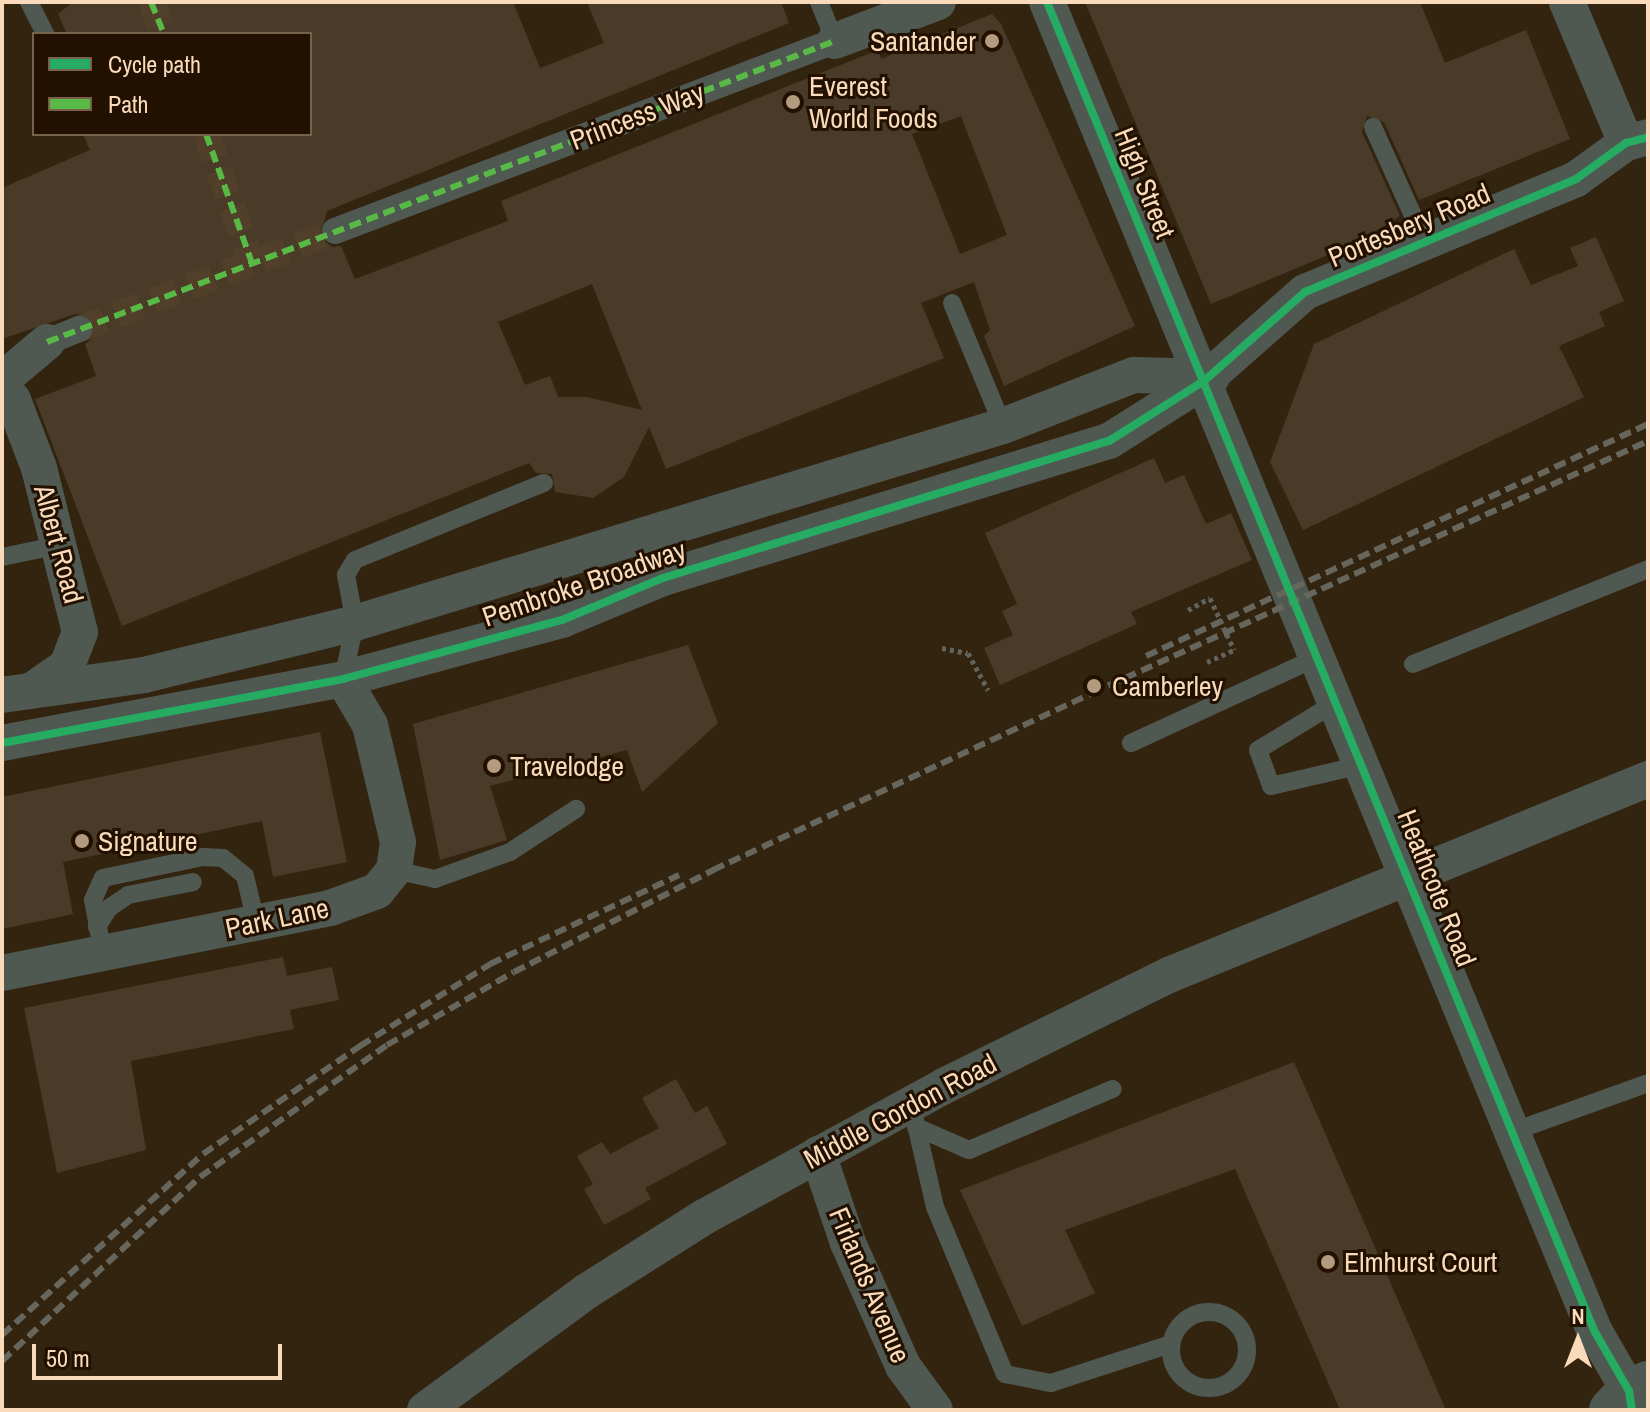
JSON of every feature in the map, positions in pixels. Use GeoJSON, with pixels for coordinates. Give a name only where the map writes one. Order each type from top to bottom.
{"type":"FeatureCollection","features":[{"type":"Feature","properties":{"kind":"street","name":"Princess Way"},"geometry":{"type":"LineString","coordinates":[[335,231],[938,2]]}},
{"type":"Feature","properties":{"kind":"street","name":"High Street"},"geometry":{"type":"LineString","coordinates":[[1047,2],[1204,381]]}},
{"type":"Feature","properties":{"kind":"street"},"geometry":{"type":"LineString","coordinates":[[1567,2],[1637,140]]}},
{"type":"Feature","properties":{"kind":"street","name":"Portesbery Road"},"geometry":{"type":"LineString","coordinates":[[1204,381],[1305,292],[1576,179],[1637,140]]}},
{"type":"Feature","properties":{"kind":"street"},"geometry":{"type":"LineString","coordinates":[[2,380],[64,336]]}},
{"type":"Feature","properties":{"kind":"street","name":"Pembroke Broadway"},"geometry":{"type":"LineString","coordinates":[[18,692],[144,675],[355,623],[1003,426],[1134,375],[1204,381]]}},
{"type":"Feature","properties":{"kind":"street","name":"Pembroke Broadway"},"geometry":{"type":"LineString","coordinates":[[2,743],[343,679],[562,620],[663,578],[1109,441],[1204,381]]}},
{"type":"Feature","properties":{"kind":"street","name":"Heathcote Road"},"geometry":{"type":"LineString","coordinates":[[1204,381],[1595,1332],[1630,1399]]}},
{"type":"Feature","properties":{"kind":"street","name":"Albert Road"},"geometry":{"type":"LineString","coordinates":[[2,387],[13,400],[46,462],[60,545],[80,632],[67,666],[18,692]]}},
{"type":"Feature","properties":{"kind":"street"},"geometry":{"type":"LineString","coordinates":[[1003,426],[1019,468]]}},
{"type":"Feature","properties":{"kind":"street"},"geometry":{"type":"LineString","coordinates":[[370,725],[386,667]]}},
{"type":"Feature","properties":{"kind":"street"},"geometry":{"type":"LineString","coordinates":[[343,679],[370,725],[398,842],[394,870]]}},
{"type":"Feature","properties":{"kind":"street","name":"Middle Gordon Road"},"geometry":{"type":"LineString","coordinates":[[425,1410],[587,1291],[704,1217],[818,1154],[914,1115],[1169,975],[1648,779]]}},
{"type":"Feature","properties":{"kind":"street","name":"Park Lane"},"geometry":{"type":"LineString","coordinates":[[2,973],[100,940],[256,922],[356,901],[377,891],[394,870]]}},
{"type":"Feature","properties":{"kind":"street","name":"Firlands Avenue"},"geometry":{"type":"LineString","coordinates":[[818,1154],[848,1243],[903,1366],[935,1410]]}},
{"type":"Feature","properties":{"kind":"lane"},"geometry":{"type":"LineString","coordinates":[[29,2],[44,32]]}},
{"type":"Feature","properties":{"kind":"lane"},"geometry":{"type":"LineString","coordinates":[[819,2],[835,41]]}},
{"type":"Feature","properties":{"kind":"lane"},"geometry":{"type":"LineString","coordinates":[[1373,127],[1425,242]]}},
{"type":"Feature","properties":{"kind":"lane"},"geometry":{"type":"LineString","coordinates":[[952,303],[1003,426]]}},
{"type":"Feature","properties":{"kind":"lane"},"geometry":{"type":"LineString","coordinates":[[343,679],[355,623],[346,575],[355,560],[544,483]]}},
{"type":"Feature","properties":{"kind":"lane"},"geometry":{"type":"LineString","coordinates":[[2,557],[60,545]]}},
{"type":"Feature","properties":{"kind":"lane"},"geometry":{"type":"LineString","coordinates":[[1413,664],[1648,569]]}},
{"type":"Feature","properties":{"kind":"lane"},"geometry":{"type":"LineString","coordinates":[[1131,743],[1316,658]]}},
{"type":"Feature","properties":{"kind":"lane"},"geometry":{"type":"LineString","coordinates":[[1335,703],[1258,750],[1271,786],[1362,765]]}},
{"type":"Feature","properties":{"kind":"lane"},"geometry":{"type":"LineString","coordinates":[[394,870],[435,879],[510,852],[576,809]]}},
{"type":"Feature","properties":{"kind":"lane"},"geometry":{"type":"LineString","coordinates":[[100,940],[93,900],[103,878],[203,857],[223,858],[245,876],[256,922]]}},
{"type":"Feature","properties":{"kind":"lane"},"geometry":{"type":"LineString","coordinates":[[100,940],[109,908],[128,895],[193,882]]}},
{"type":"Feature","properties":{"kind":"lane"},"geometry":{"type":"LineString","coordinates":[[1512,1132],[1648,1083]]}},
{"type":"Feature","properties":{"kind":"lane"},"geometry":{"type":"LineString","coordinates":[[914,1115],[969,1150],[1113,1089]]}},
{"type":"Feature","properties":{"kind":"lane"},"geometry":{"type":"LineString","coordinates":[[914,1115],[935,1207],[1005,1374],[1051,1383],[1171,1344],[1183,1322],[1194,1315],[1219,1313],[1240,1327],[1248,1350],[1240,1374],[1230,1382],[1206,1388],[1194,1386],[1175,1368],[1171,1344]]}},
{"type":"Feature","properties":{"kind":"path"},"geometry":{"type":"LineString","coordinates":[[1188,610],[1210,598],[1234,650],[1207,662]]}},
{"type":"Feature","properties":{"kind":"path"},"geometry":{"type":"LineString","coordinates":[[942,648],[968,653],[988,690]]}},
{"type":"Feature","properties":{"kind":"building"},"geometry":{"type":"Polygon","coordinates":[[[73,2],[513,2],[540,68],[604,43],[587,2],[781,2],[789,23],[327,211],[320,237],[332,247],[341,246],[355,279],[508,221],[501,201],[878,50],[881,59],[992,14],[1001,24],[1135,326],[1004,386],[984,336],[990,330],[974,282],[921,303],[944,358],[666,469],[649,427],[624,477],[593,498],[555,492],[552,474],[536,473],[529,463],[122,626],[35,399],[96,376],[85,344],[93,338],[95,324],[89,316],[75,314],[2,339],[2,188],[90,150],[84,136],[312,136],[312,32],[66,32],[58,14],[73,2]],[[961,116],[912,134],[960,254],[1007,235],[961,116]],[[592,284],[498,322],[525,385],[550,376],[558,397],[587,397],[642,410],[592,284]]]}},
{"type":"Feature","properties":{"kind":"building"},"geometry":{"type":"Polygon","coordinates":[[[1085,2],[1420,2],[1445,63],[1526,30],[1570,139],[1419,200],[1384,122],[1367,116],[1362,132],[1400,216],[1330,259],[1328,255],[1211,304],[1085,2]]]}},
{"type":"Feature","properties":{"kind":"building"},"geometry":{"type":"Polygon","coordinates":[[[1596,237],[1624,301],[1599,312],[1605,326],[1559,346],[1584,397],[1303,530],[1270,462],[1314,344],[1514,249],[1531,285],[1578,266],[1570,248],[1596,237]]]}},
{"type":"Feature","properties":{"kind":"building"},"geometry":{"type":"Polygon","coordinates":[[[1154,458],[1165,483],[1184,475],[1206,524],[1231,513],[1252,560],[1131,612],[1137,624],[1000,685],[984,648],[1013,635],[1002,611],[1017,604],[985,533],[1154,458]]]}},
{"type":"Feature","properties":{"kind":"building","name":"Travelodge"},"geometry":{"type":"Polygon","coordinates":[[[688,645],[718,723],[642,792],[627,750],[490,786],[507,840],[440,860],[413,724],[688,645]]]}},
{"type":"Feature","properties":{"kind":"building","name":"Signature"},"geometry":{"type":"Polygon","coordinates":[[[320,732],[347,862],[273,877],[262,821],[63,862],[73,914],[2,929],[2,797],[320,732]]]}},
{"type":"Feature","properties":{"kind":"building"},"geometry":{"type":"Polygon","coordinates":[[[283,957],[287,976],[332,967],[339,1000],[290,1010],[294,1029],[131,1061],[146,1150],[57,1173],[24,1008],[283,957]]]}},
{"type":"Feature","properties":{"kind":"building","name":"Elmhurst Court"},"geometry":{"type":"Polygon","coordinates":[[[1294,1062],[1446,1410],[1340,1410],[1235,1169],[1065,1230],[1095,1293],[1022,1326],[960,1190],[1294,1062]]]}},
{"type":"Feature","properties":{"kind":"building"},"geometry":{"type":"Polygon","coordinates":[[[676,1079],[695,1113],[707,1106],[727,1144],[645,1188],[651,1199],[604,1225],[584,1189],[593,1184],[577,1156],[602,1142],[610,1154],[659,1128],[642,1098],[676,1079]]]}},
{"type":"Feature","properties":{"kind":"tunnel"},"geometry":{"type":"LineString","coordinates":[[151,2],[163,32]]}},
{"type":"Feature","properties":{"kind":"tunnel"},"geometry":{"type":"LineString","coordinates":[[207,136],[252,263]]}},
{"type":"Feature","properties":{"kind":"tunnel"},"geometry":{"type":"LineString","coordinates":[[80,329],[335,231]]}},
{"type":"Feature","properties":{"kind":"railway"},"geometry":{"type":"LineString","coordinates":[[1146,656],[1648,424]]}},
{"type":"Feature","properties":{"kind":"railway"},"geometry":{"type":"LineString","coordinates":[[2,1361],[200,1177],[387,1045],[514,972],[713,870],[1092,693],[1648,441]]}},
{"type":"Feature","properties":{"kind":"railway"},"geometry":{"type":"LineString","coordinates":[[2,1335],[203,1154],[360,1046],[490,964],[679,875]]}},
{"type":"Feature","properties":{"kind":"marked path"},"geometry":{"type":"LineString","coordinates":[[151,2],[163,32]]}},
{"type":"Feature","properties":{"kind":"marked path"},"geometry":{"type":"LineString","coordinates":[[47,342],[835,41]]}},
{"type":"Feature","properties":{"kind":"marked path"},"geometry":{"type":"LineString","coordinates":[[207,136],[252,263]]}},
{"type":"Feature","properties":{"kind":"cycle path"},"geometry":{"type":"LineString","coordinates":[[1047,2],[1595,1332],[1629,1391],[1632,1410]]}},
{"type":"Feature","properties":{"kind":"cycle path"},"geometry":{"type":"LineString","coordinates":[[2,743],[343,679],[562,620],[663,578],[1109,441],[1204,381],[1305,292],[1576,179],[1626,143],[1648,137]]}},
{"type":"Feature","properties":{"kind":"place","name":"Santander"},"geometry":{"type":"Point","coordinates":[992,41]}},
{"type":"Feature","properties":{"kind":"place","name":"Everest World Foods"},"geometry":{"type":"Point","coordinates":[793,102]}},
{"type":"Feature","properties":{"kind":"place","name":"Camberley"},"geometry":{"type":"Point","coordinates":[1094,686]}},
{"type":"Feature","properties":{"kind":"place","name":"Travelodge"},"geometry":{"type":"Point","coordinates":[494,766]}},
{"type":"Feature","properties":{"kind":"place","name":"Signature"},"geometry":{"type":"Point","coordinates":[82,841]}},
{"type":"Feature","properties":{"kind":"place","name":"Elmhurst Court"},"geometry":{"type":"Point","coordinates":[1328,1262]}}]}
